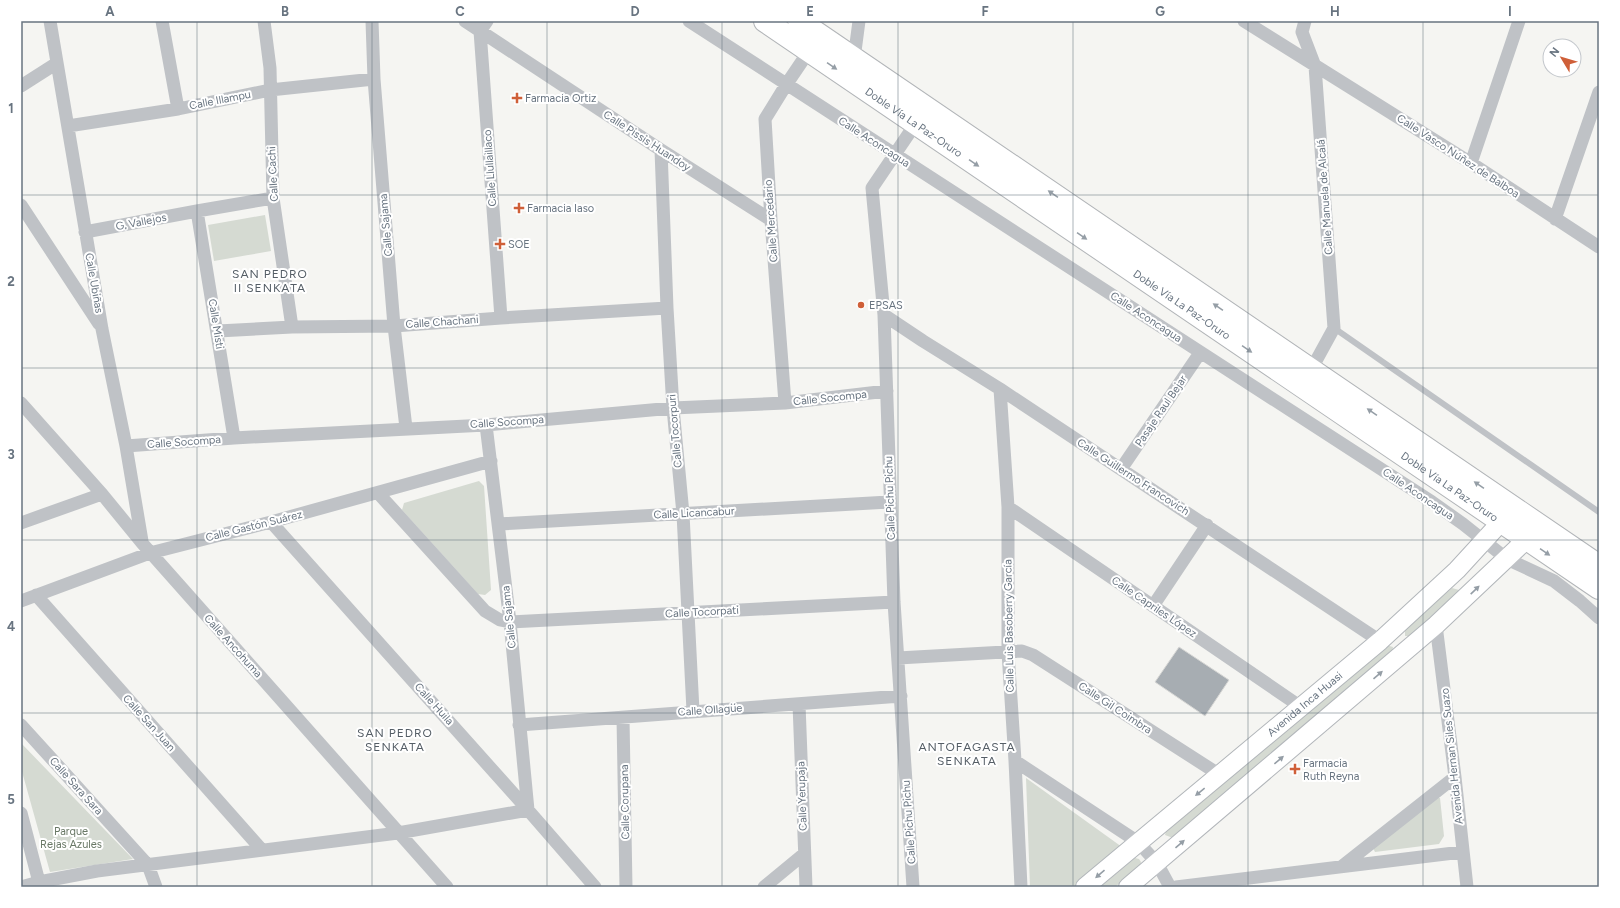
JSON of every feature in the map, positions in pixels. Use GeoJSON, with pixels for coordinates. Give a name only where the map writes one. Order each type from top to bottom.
{"type":"FeatureCollection","features":[{"type":"Feature","properties":{"kind":"highway","name":"Doble Vía La Paz-Oruro"},"geometry":{"type":"LineString","coordinates":[[765,21],[916,123],[1506,514],[1599,566]]}},
{"type":"Feature","properties":{"kind":"highway","name":"Doble Vía La Paz-Oruro"},"geometry":{"type":"LineString","coordinates":[[799,21],[1311,370],[1506,514],[1526,539],[1599,588]]}},
{"type":"Feature","properties":{"kind":"street","name":"Calle Ubiñas"},"geometry":{"type":"LineString","coordinates":[[50,21],[102,329],[146,548]]}},
{"type":"Feature","properties":{"kind":"street"},"geometry":{"type":"LineString","coordinates":[[162,21],[178,108]]}},
{"type":"Feature","properties":{"kind":"street","name":"Calle Cachi"},"geometry":{"type":"LineString","coordinates":[[264,21],[268,49],[273,198],[292,327]]}},
{"type":"Feature","properties":{"kind":"street","name":"Calle Sajama"},"geometry":{"type":"LineString","coordinates":[[372,21],[374,79],[394,326],[406,428]]}},
{"type":"Feature","properties":{"kind":"street","name":"Calle Pissis Huandoy"},"geometry":{"type":"LineString","coordinates":[[464,21],[483,26],[661,150],[770,220]]}},
{"type":"Feature","properties":{"kind":"street","name":"Calle Aconcagua"},"geometry":{"type":"LineString","coordinates":[[689,21],[1432,502],[1463,524],[1507,559],[1554,581],[1580,600],[1599,618]]}},
{"type":"Feature","properties":{"kind":"street"},"geometry":{"type":"LineString","coordinates":[[854,59],[859,21]]}},
{"type":"Feature","properties":{"kind":"street","name":"Calle Vasco Núñez de Balboa"},"geometry":{"type":"LineString","coordinates":[[1244,21],[1471,162],[1599,247]]}},
{"type":"Feature","properties":{"kind":"street","name":"Calle Manuela de Alcalá"},"geometry":{"type":"LineString","coordinates":[[1305,21],[1302,32],[1315,66],[1334,328]]}},
{"type":"Feature","properties":{"kind":"street"},"geometry":{"type":"LineString","coordinates":[[1471,162],[1519,21]]}},
{"type":"Feature","properties":{"kind":"street","name":"Calle Llullaillaco"},"geometry":{"type":"LineString","coordinates":[[483,26],[501,318]]}},
{"type":"Feature","properties":{"kind":"street","name":"Calle Mercedario"},"geometry":{"type":"LineString","coordinates":[[784,403],[770,220],[765,119],[786,84],[809,51]]}},
{"type":"Feature","properties":{"kind":"street"},"geometry":{"type":"LineString","coordinates":[[21,86],[57,63]]}},
{"type":"Feature","properties":{"kind":"street","name":"Calle Illampu"},"geometry":{"type":"LineString","coordinates":[[68,126],[178,108],[270,90],[374,79]]}},
{"type":"Feature","properties":{"kind":"street"},"geometry":{"type":"LineString","coordinates":[[1555,219],[1599,92]]}},
{"type":"Feature","properties":{"kind":"street","name":"Calle Pichu Pichu"},"geometry":{"type":"LineString","coordinates":[[914,887],[894,602],[889,502],[884,316],[872,188],[916,123]]}},
{"type":"Feature","properties":{"kind":"street","name":"Calle Tocorpuri"},"geometry":{"type":"LineString","coordinates":[[661,150],[667,308],[673,408],[683,514],[693,711]]}},
{"type":"Feature","properties":{"kind":"street","name":"G. Vallejos"},"geometry":{"type":"LineString","coordinates":[[85,232],[273,198]]}},
{"type":"Feature","properties":{"kind":"street"},"geometry":{"type":"LineString","coordinates":[[21,205],[102,329]]}},
{"type":"Feature","properties":{"kind":"street","name":"Calle Misti"},"geometry":{"type":"LineString","coordinates":[[197,211],[218,331],[234,438]]}},
{"type":"Feature","properties":{"kind":"street","name":"Calle Chachani"},"geometry":{"type":"LineString","coordinates":[[218,331],[292,327],[394,326],[667,308]]}},
{"type":"Feature","properties":{"kind":"street","name":"Calle Guillermo Francovich"},"geometry":{"type":"LineString","coordinates":[[884,316],[922,342],[1000,389],[1207,525],[1387,635]]}},
{"type":"Feature","properties":{"kind":"street"},"geometry":{"type":"LineString","coordinates":[[1311,370],[1334,328]]}},
{"type":"Feature","properties":{"kind":"street","name":"Pasaje Raul Bejar"},"geometry":{"type":"LineString","coordinates":[[1121,469],[1200,352]]}},
{"type":"Feature","properties":{"kind":"street","name":"Calle Luis Basoberry García"},"geometry":{"type":"LineString","coordinates":[[1000,389],[1008,507],[1008,652],[1016,761],[1021,887]]}},
{"type":"Feature","properties":{"kind":"street","name":"Calle Socompa"},"geometry":{"type":"LineString","coordinates":[[126,446],[234,438],[486,425],[673,408],[784,403],[887,391]]}},
{"type":"Feature","properties":{"kind":"street","name":"Calle Ancohuma"},"geometry":{"type":"LineString","coordinates":[[22,406],[102,494],[146,548],[447,887]]}},
{"type":"Feature","properties":{"kind":"street","name":"Calle Sajama"},"geometry":{"type":"LineString","coordinates":[[486,425],[510,622],[528,810]]}},
{"type":"Feature","properties":{"kind":"street","name":"Calle Gastón Suárez"},"geometry":{"type":"LineString","coordinates":[[21,601],[146,548],[271,522],[491,461]]}},
{"type":"Feature","properties":{"kind":"street"},"geometry":{"type":"LineString","coordinates":[[378,493],[485,611],[500,620],[510,622]]}},
{"type":"Feature","properties":{"kind":"street"},"geometry":{"type":"LineString","coordinates":[[21,523],[102,494]]}},
{"type":"Feature","properties":{"kind":"street","name":"Calle Licancabur"},"geometry":{"type":"LineString","coordinates":[[499,524],[889,502]]}},
{"type":"Feature","properties":{"kind":"street","name":"Calle Capriles López"},"geometry":{"type":"LineString","coordinates":[[1008,507],[1301,706]]}},
{"type":"Feature","properties":{"kind":"street","name":"Avenida Inca Huasi"},"geometry":{"type":"LineString","coordinates":[[1085,887],[1387,635],[1457,570],[1506,514]]}},
{"type":"Feature","properties":{"kind":"street","name":"Calle Huila"},"geometry":{"type":"LineString","coordinates":[[271,522],[595,887]]}},
{"type":"Feature","properties":{"kind":"street"},"geometry":{"type":"LineString","coordinates":[[1153,606],[1207,525]]}},
{"type":"Feature","properties":{"kind":"street"},"geometry":{"type":"LineString","coordinates":[[1128,887],[1157,864],[1410,648],[1507,559],[1526,539]]}},
{"type":"Feature","properties":{"kind":"street","name":"Calle San Juan"},"geometry":{"type":"LineString","coordinates":[[36,595],[262,850]]}},
{"type":"Feature","properties":{"kind":"street","name":"Calle Tocorpati"},"geometry":{"type":"LineString","coordinates":[[510,622],[894,602]]}},
{"type":"Feature","properties":{"kind":"street","name":"Avenida Hernan Siles Suazo"},"geometry":{"type":"LineString","coordinates":[[1436,625],[1455,778],[1466,887]]}},
{"type":"Feature","properties":{"kind":"street"},"geometry":{"type":"LineString","coordinates":[[1387,635],[1410,648]]}},
{"type":"Feature","properties":{"kind":"street","name":"Calle Gil Coimbra"},"geometry":{"type":"LineString","coordinates":[[898,658],[1022,651],[1033,655],[1220,775]]}},
{"type":"Feature","properties":{"kind":"street","name":"Calle Ollagüe"},"geometry":{"type":"LineString","coordinates":[[519,725],[901,696]]}},
{"type":"Feature","properties":{"kind":"street","name":"Calle Yerupaja"},"geometry":{"type":"LineString","coordinates":[[799,704],[806,887]]}},
{"type":"Feature","properties":{"kind":"street","name":"Calle Corupana"},"geometry":{"type":"LineString","coordinates":[[623,718],[626,887]]}},
{"type":"Feature","properties":{"kind":"street","name":"Calle Sara Sara"},"geometry":{"type":"LineString","coordinates":[[21,725],[148,865],[156,887]]}},
{"type":"Feature","properties":{"kind":"street"},"geometry":{"type":"LineString","coordinates":[[1016,761],[1138,842],[1157,864],[1170,887]]}},
{"type":"Feature","properties":{"kind":"street"},"geometry":{"type":"LineString","coordinates":[[1341,867],[1455,778]]}},
{"type":"Feature","properties":{"kind":"street"},"geometry":{"type":"LineString","coordinates":[[21,887],[39,882],[98,871],[398,833],[528,810]]}},
{"type":"Feature","properties":{"kind":"street"},"geometry":{"type":"LineString","coordinates":[[21,813],[39,882]]}},
{"type":"Feature","properties":{"kind":"street"},"geometry":{"type":"LineString","coordinates":[[1176,887],[1462,852]]}},
{"type":"Feature","properties":{"kind":"street"},"geometry":{"type":"LineString","coordinates":[[764,887],[804,854]]}},
{"type":"Feature","properties":{"kind":"lane"},"geometry":{"type":"LineString","coordinates":[[1334,328],[1599,512]]}},
{"type":"Feature","properties":{"kind":"green space"},"geometry":{"type":"Polygon","coordinates":[[[265,215],[271,251],[214,261],[208,225],[265,215]]]}},
{"type":"Feature","properties":{"kind":"green space"},"geometry":{"type":"Polygon","coordinates":[[[479,481],[484,486],[491,590],[485,595],[478,594],[402,510],[404,503],[479,481]]]}},
{"type":"Feature","properties":{"kind":"green space"},"geometry":{"type":"Polygon","coordinates":[[[1452,588],[1459,590],[1459,596],[1413,636],[1405,636],[1405,629],[1452,588]]]}},
{"type":"Feature","properties":{"kind":"green space"},"geometry":{"type":"Polygon","coordinates":[[[1386,645],[1393,647],[1392,653],[1173,838],[1165,835],[1167,828],[1386,645]]]}},
{"type":"Feature","properties":{"kind":"green space","name":"Parque Rejas Azules"},"geometry":{"type":"Polygon","coordinates":[[[21,743],[133,859],[50,872],[21,768],[21,743]]]}},
{"type":"Feature","properties":{"kind":"green space"},"geometry":{"type":"Polygon","coordinates":[[[1026,778],[1122,847],[1074,887],[1030,887],[1026,778]]]}},
{"type":"Feature","properties":{"kind":"green space"},"geometry":{"type":"Polygon","coordinates":[[[1434,798],[1440,798],[1444,836],[1439,844],[1375,852],[1373,848],[1434,798]]]}},
{"type":"Feature","properties":{"kind":"green space"},"geometry":{"type":"Polygon","coordinates":[[[1135,858],[1139,859],[1141,862],[1140,866],[1115,887],[1100,887],[1135,858]]]}},
{"type":"Feature","properties":{"kind":"building"},"geometry":{"type":"Polygon","coordinates":[[[1179,647],[1229,680],[1205,716],[1155,682],[1179,647]]]}},
{"type":"Feature","properties":{"kind":"place","name":"Farmacia Ortiz"},"geometry":{"type":"Point","coordinates":[517,98]}},
{"type":"Feature","properties":{"kind":"place","name":"Farmacia Iaso"},"geometry":{"type":"Point","coordinates":[519,208]}},
{"type":"Feature","properties":{"kind":"place","name":"SOE"},"geometry":{"type":"Point","coordinates":[500,244]}},
{"type":"Feature","properties":{"kind":"place","name":"EPSAS"},"geometry":{"type":"Point","coordinates":[861,305]}},
{"type":"Feature","properties":{"kind":"place","name":"Farmacia Ruth Reyna"},"geometry":{"type":"Point","coordinates":[1295,769]}},
{"type":"Feature","properties":{"kind":"district","name":"SAN PEDRO II SENKATA"},"geometry":{"type":"Point","coordinates":[270,281]}},
{"type":"Feature","properties":{"kind":"district","name":"SAN PEDRO SENKATA"},"geometry":{"type":"Point","coordinates":[395,740]}},
{"type":"Feature","properties":{"kind":"district","name":"ANTOFAGASTA SENKATA"},"geometry":{"type":"Point","coordinates":[967,754]}}]}
